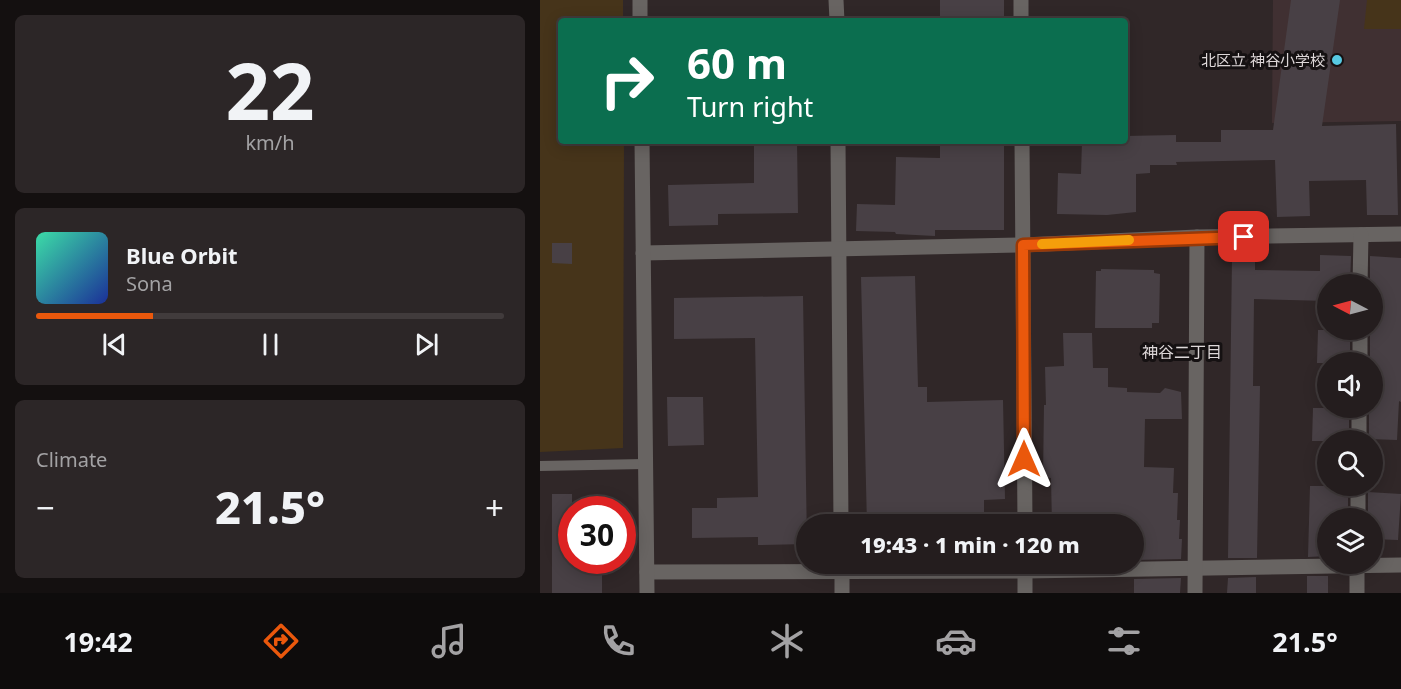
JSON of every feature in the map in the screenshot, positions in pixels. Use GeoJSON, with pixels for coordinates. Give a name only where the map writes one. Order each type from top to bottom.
{"type":"FeatureCollection","features":[{"type":"Feature","properties":{"kind":"street"},"geometry":{"type":"LineString","coordinates":[[640,0],[640,18]]}},
{"type":"Feature","properties":{"kind":"street"},"geometry":{"type":"LineString","coordinates":[[837,0],[837,18]]}},
{"type":"Feature","properties":{"kind":"street"},"geometry":{"type":"LineString","coordinates":[[1021,0],[1021,18]]}},
{"type":"Feature","properties":{"kind":"street"},"geometry":{"type":"LineString","coordinates":[[642,144],[647,593]]}},
{"type":"Feature","properties":{"kind":"street"},"geometry":{"type":"LineString","coordinates":[[838,144],[841,514]]}},
{"type":"Feature","properties":{"kind":"street"},"geometry":{"type":"LineString","coordinates":[[1022,144],[1025,514]]}},
{"type":"Feature","properties":{"kind":"street"},"geometry":{"type":"LineString","coordinates":[[643,253],[1023,245],[1197,237],[1401,234]]}},
{"type":"Feature","properties":{"kind":"street"},"geometry":{"type":"LineString","coordinates":[[1360,274],[1361,235]]}},
{"type":"Feature","properties":{"kind":"street"},"geometry":{"type":"LineString","coordinates":[[1195,593],[1197,237]]}},
{"type":"Feature","properties":{"kind":"street"},"geometry":{"type":"LineString","coordinates":[[1383,565],[1401,565]]}},
{"type":"Feature","properties":{"kind":"street"},"geometry":{"type":"LineString","coordinates":[[1144,568],[1317,566]]}},
{"type":"Feature","properties":{"kind":"street"},"geometry":{"type":"LineString","coordinates":[[647,572],[796,568]]}},
{"type":"Feature","properties":{"kind":"street"},"geometry":{"type":"LineString","coordinates":[[842,574],[842,593]]}},
{"type":"Feature","properties":{"kind":"street"},"geometry":{"type":"LineString","coordinates":[[1025,574],[1025,593]]}},
{"type":"Feature","properties":{"kind":"street"},"geometry":{"type":"LineString","coordinates":[[1357,593],[1358,574]]}},
{"type":"Feature","properties":{"kind":"lane"},"geometry":{"type":"LineString","coordinates":[[540,466],[644,464]]}},
{"type":"Feature","properties":{"kind":"shaded area"},"geometry":{"type":"Polygon","coordinates":[[[540,0],[623,0],[623,18],[558,18],[558,144],[624,144],[623,448],[540,452],[540,0]]]}},
{"type":"Feature","properties":{"kind":"shaded area","name":"北区立 神谷小学校"},"geometry":{"type":"Polygon","coordinates":[[[1273,0],[1401,0],[1401,121],[1272,123],[1273,0]]]}},
{"type":"Feature","properties":{"kind":"shaded area"},"geometry":{"type":"Polygon","coordinates":[[[1367,0],[1401,0],[1401,29],[1364,29],[1367,0]]]}},
{"type":"Feature","properties":{"kind":"building"},"geometry":{"type":"Polygon","coordinates":[[[940,0],[1004,0],[1004,18],[940,18],[940,0]]]}},
{"type":"Feature","properties":{"kind":"building"},"geometry":{"type":"Polygon","coordinates":[[[1291,0],[1340,0],[1322,126],[1396,124],[1398,215],[1367,215],[1366,180],[1309,181],[1310,216],[1277,217],[1275,160],[1176,162],[1177,165],[1150,165],[1150,173],[1136,174],[1136,212],[1107,215],[1057,214],[1058,173],[1081,174],[1082,144],[1128,144],[1128,136],[1176,135],[1176,142],[1221,142],[1221,130],[1273,130],[1291,0]]]}},
{"type":"Feature","properties":{"kind":"building"},"geometry":{"type":"Polygon","coordinates":[[[754,144],[797,144],[798,213],[718,214],[718,225],[669,226],[668,185],[754,183],[754,144]]]}},
{"type":"Feature","properties":{"kind":"building"},"geometry":{"type":"Polygon","coordinates":[[[940,144],[1004,144],[1004,230],[935,230],[935,236],[856,231],[857,204],[895,205],[896,157],[940,158],[940,144]]]}},
{"type":"Feature","properties":{"kind":"building"},"geometry":{"type":"Polygon","coordinates":[[[552,243],[572,243],[572,264],[552,263],[552,243]]]}},
{"type":"Feature","properties":{"kind":"building"},"geometry":{"type":"Polygon","coordinates":[[[1320,255],[1351,256],[1350,274],[1317,274],[1317,301],[1254,299],[1253,386],[1260,386],[1257,558],[1228,558],[1232,258],[1255,258],[1255,270],[1320,271],[1320,255]]]}},
{"type":"Feature","properties":{"kind":"building"},"geometry":{"type":"Polygon","coordinates":[[[1370,256],[1401,258],[1401,402],[1399,401],[1397,440],[1383,440],[1383,430],[1369,430],[1369,418],[1383,418],[1383,352],[1370,352],[1370,340],[1383,340],[1383,274],[1370,274],[1370,256]]]}},
{"type":"Feature","properties":{"kind":"building"},"geometry":{"type":"Polygon","coordinates":[[[1101,269],[1154,270],[1154,273],[1160,274],[1159,323],[1152,323],[1152,328],[1095,328],[1096,271],[1101,271],[1101,269]]]}},
{"type":"Feature","properties":{"kind":"building"},"geometry":{"type":"Polygon","coordinates":[[[915,276],[918,387],[927,387],[927,402],[1003,400],[1005,499],[984,500],[984,514],[867,514],[861,277],[915,276]]]}},
{"type":"Feature","properties":{"kind":"building"},"geometry":{"type":"Polygon","coordinates":[[[803,296],[807,514],[796,514],[796,544],[758,545],[758,537],[692,538],[692,508],[717,508],[717,498],[758,497],[755,338],[674,339],[674,298],[803,296]]]}},
{"type":"Feature","properties":{"kind":"building"},"geometry":{"type":"Polygon","coordinates":[[[1063,333],[1092,333],[1093,368],[1108,368],[1108,387],[1127,388],[1127,392],[1160,393],[1165,388],[1181,392],[1182,419],[1145,419],[1144,467],[1174,468],[1173,493],[1178,493],[1177,520],[1180,520],[1179,539],[1182,539],[1181,559],[1144,560],[1144,514],[1052,514],[1051,478],[1043,477],[1045,367],[1064,366],[1063,333]]]}},
{"type":"Feature","properties":{"kind":"building"},"geometry":{"type":"Polygon","coordinates":[[[1318,340],[1350,340],[1350,352],[1317,352],[1318,340]]]}},
{"type":"Feature","properties":{"kind":"building"},"geometry":{"type":"Polygon","coordinates":[[[667,397],[703,397],[704,445],[668,446],[667,397]]]}},
{"type":"Feature","properties":{"kind":"building"},"geometry":{"type":"Polygon","coordinates":[[[1313,408],[1317,408],[1317,418],[1349,418],[1349,430],[1317,430],[1317,441],[1312,441],[1313,408]]]}},
{"type":"Feature","properties":{"kind":"building"},"geometry":{"type":"Polygon","coordinates":[[[1310,486],[1317,486],[1317,496],[1348,496],[1348,508],[1317,508],[1317,557],[1308,557],[1310,486]]]}},
{"type":"Feature","properties":{"kind":"building"},"geometry":{"type":"Polygon","coordinates":[[[1383,493],[1401,494],[1398,540],[1383,539],[1383,508],[1368,508],[1368,496],[1383,496],[1383,493]]]}},
{"type":"Feature","properties":{"kind":"building"},"geometry":{"type":"Polygon","coordinates":[[[552,494],[572,494],[572,496],[558,496],[558,574],[602,574],[602,593],[552,593],[552,494]]]}},
{"type":"Feature","properties":{"kind":"building"},"geometry":{"type":"Polygon","coordinates":[[[1307,576],[1328,576],[1328,593],[1307,593],[1307,576]]]}},
{"type":"Feature","properties":{"kind":"building"},"geometry":{"type":"Polygon","coordinates":[[[1256,577],[1256,593],[1227,593],[1228,578],[1256,577]]]}},
{"type":"Feature","properties":{"kind":"building"},"geometry":{"type":"Polygon","coordinates":[[[1181,578],[1180,593],[1134,593],[1134,579],[1181,578]]]}},
{"type":"Feature","properties":{"kind":"slow traffic"},"geometry":{"type":"LineString","coordinates":[[1042,244],[1129,240]]}},
{"type":"Feature","properties":{"kind":"place","name":"北区立 神谷小学校"},"geometry":{"type":"Point","coordinates":[1337,60]}},
{"type":"Feature","properties":{"kind":"district","name":"神谷二丁目"},"geometry":{"type":"Point","coordinates":[1182,352]}},
{"type":"Feature","properties":{"kind":"route"},"geometry":{"type":"LineString","coordinates":[[1024,459],[1023,245],[1244,237]]}}]}
